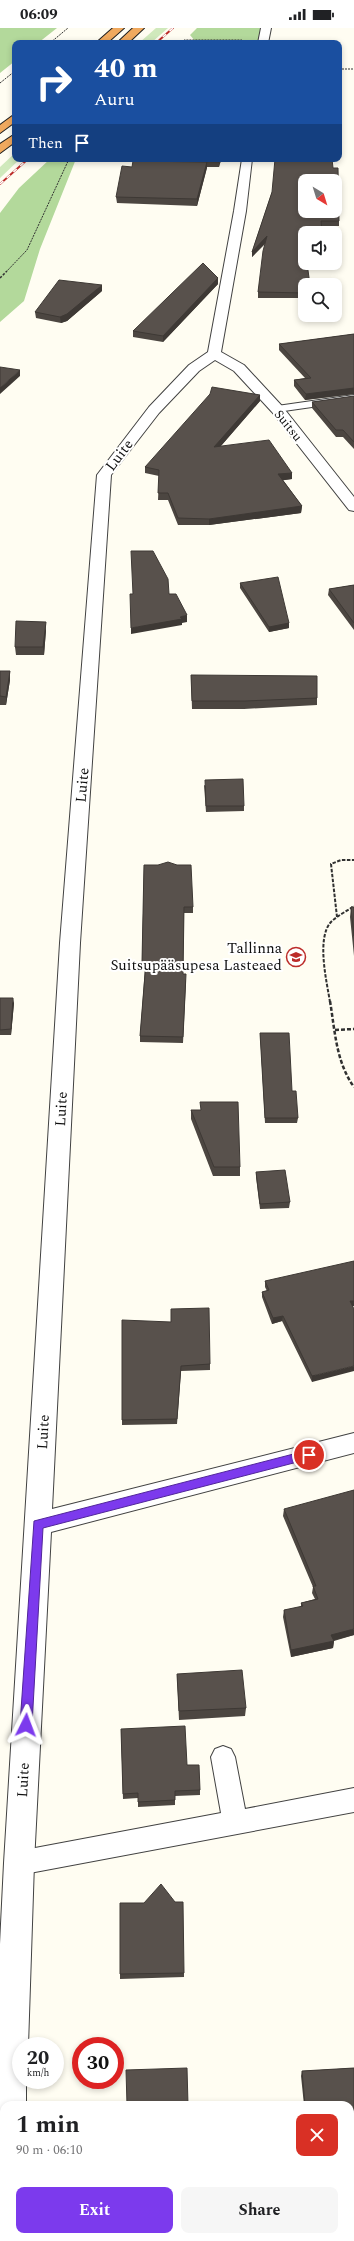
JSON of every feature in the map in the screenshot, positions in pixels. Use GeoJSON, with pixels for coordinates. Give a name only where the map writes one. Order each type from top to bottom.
{"type":"FeatureCollection","features":[{"type":"Feature","properties":{"kind":"highway"},"geometry":{"type":"LineString","coordinates":[[105,40],[119,28]]}},
{"type":"Feature","properties":{"kind":"highway"},"geometry":{"type":"LineString","coordinates":[[125,40],[139,28]]}},
{"type":"Feature","properties":{"kind":"highway"},"geometry":{"type":"LineString","coordinates":[[0,130],[12,120]]}},
{"type":"Feature","properties":{"kind":"highway"},"geometry":{"type":"LineString","coordinates":[[0,150],[12,140]]}},
{"type":"Feature","properties":{"kind":"street"},"geometry":{"type":"LineString","coordinates":[[263,40],[266,28]]}},
{"type":"Feature","properties":{"kind":"street"},"geometry":{"type":"LineString","coordinates":[[214,354],[240,211],[247,162]]}},
{"type":"Feature","properties":{"kind":"street","name":"Suitsu"},"geometry":{"type":"LineString","coordinates":[[214,354],[239,368],[277,409],[354,507]]}},
{"type":"Feature","properties":{"kind":"street","name":"Luite"},"geometry":{"type":"LineString","coordinates":[[9,2101],[6,2003],[19,1863],[71,936],[104,475],[154,410],[194,368],[214,354]]}},
{"type":"Feature","properties":{"kind":"street"},"geometry":{"type":"LineString","coordinates":[[38,1524],[354,1443]]}},
{"type":"Feature","properties":{"kind":"lane"},"geometry":{"type":"LineString","coordinates":[[277,409],[354,398]]}},
{"type":"Feature","properties":{"kind":"lane"},"geometry":{"type":"LineString","coordinates":[[223,1758],[235,1822]]}},
{"type":"Feature","properties":{"kind":"lane"},"geometry":{"type":"LineString","coordinates":[[19,1863],[354,1800]]}},
{"type":"Feature","properties":{"kind":"path"},"geometry":{"type":"LineString","coordinates":[[54,40],[68,28]]}},
{"type":"Feature","properties":{"kind":"path"},"geometry":{"type":"LineString","coordinates":[[342,69],[354,69]]}},
{"type":"Feature","properties":{"kind":"path"},"geometry":{"type":"LineString","coordinates":[[0,83],[12,73]]}},
{"type":"Feature","properties":{"kind":"path"},"geometry":{"type":"LineString","coordinates":[[0,278],[27,250],[68,162]]}},
{"type":"Feature","properties":{"kind":"path"},"geometry":{"type":"LineString","coordinates":[[337,917],[331,864],[341,860],[354,860]]}},
{"type":"Feature","properties":{"kind":"path"},"geometry":{"type":"LineString","coordinates":[[354,906],[330,923],[324,940],[324,966],[339,1057],[344,1073],[354,1087]]}},
{"type":"Feature","properties":{"kind":"path"},"geometry":{"type":"LineString","coordinates":[[335,1030],[354,1030]]}},
{"type":"Feature","properties":{"kind":"green space"},"geometry":{"type":"Polygon","coordinates":[[[0,28],[57,28],[42,40],[12,40],[12,63],[0,73],[0,28]]]}},
{"type":"Feature","properties":{"kind":"green space"},"geometry":{"type":"Polygon","coordinates":[[[156,28],[168,28],[154,40],[142,40],[156,28]]]}},
{"type":"Feature","properties":{"kind":"green space"},"geometry":{"type":"Polygon","coordinates":[[[197,28],[266,28],[264,40],[194,40],[190,35],[197,28]]]}},
{"type":"Feature","properties":{"kind":"green space"},"geometry":{"type":"Polygon","coordinates":[[[12,156],[12,162],[17,162],[0,178],[0,167],[12,156]]]}},
{"type":"Feature","properties":{"kind":"green space"},"geometry":{"type":"Polygon","coordinates":[[[47,162],[75,162],[40,249],[24,301],[0,322],[0,213],[19,188],[47,162]]]}},
{"type":"Feature","properties":{"kind":"building"},"geometry":{"type":"Polygon","coordinates":[[[133,162],[207,162],[197,199],[116,197],[122,166],[132,167],[133,162]]]}},
{"type":"Feature","properties":{"kind":"building"},"geometry":{"type":"Polygon","coordinates":[[[275,162],[332,162],[333,168],[338,168],[338,174],[298,174],[298,218],[339,218],[339,221],[321,221],[321,226],[298,226],[298,270],[308,270],[309,278],[298,278],[298,293],[258,292],[263,251],[267,236],[252,252],[272,192],[275,162]]]}},
{"type":"Feature","properties":{"kind":"building"},"geometry":{"type":"Polygon","coordinates":[[[203,263],[218,278],[163,336],[133,331],[203,263]]]}},
{"type":"Feature","properties":{"kind":"building"},"geometry":{"type":"Polygon","coordinates":[[[59,280],[102,285],[67,314],[60,317],[35,312],[59,280]]]}},
{"type":"Feature","properties":{"kind":"building"},"geometry":{"type":"Polygon","coordinates":[[[354,334],[354,388],[306,394],[294,380],[311,378],[279,344],[354,334]]]}},
{"type":"Feature","properties":{"kind":"building"},"geometry":{"type":"Polygon","coordinates":[[[0,367],[20,370],[0,388],[0,367]]]}},
{"type":"Feature","properties":{"kind":"building"},"geometry":{"type":"Polygon","coordinates":[[[212,387],[260,395],[214,447],[269,440],[292,473],[278,474],[302,506],[209,519],[178,518],[168,493],[158,493],[159,470],[145,467],[210,394],[212,387]]]}},
{"type":"Feature","properties":{"kind":"building"},"geometry":{"type":"Polygon","coordinates":[[[354,396],[354,442],[343,430],[336,430],[312,402],[354,396]]]}},
{"type":"Feature","properties":{"kind":"building"},"geometry":{"type":"Polygon","coordinates":[[[131,551],[153,551],[168,579],[169,594],[176,594],[187,615],[180,617],[182,619],[131,628],[130,594],[133,594],[131,551]]]}},
{"type":"Feature","properties":{"kind":"building"},"geometry":{"type":"Polygon","coordinates":[[[278,577],[289,623],[269,627],[240,583],[278,577]]]}},
{"type":"Feature","properties":{"kind":"building"},"geometry":{"type":"Polygon","coordinates":[[[354,585],[354,623],[329,589],[354,585]]]}},
{"type":"Feature","properties":{"kind":"building"},"geometry":{"type":"Polygon","coordinates":[[[16,621],[46,622],[43,647],[15,647],[16,621]]]}},
{"type":"Feature","properties":{"kind":"building"},"geometry":{"type":"Polygon","coordinates":[[[0,671],[10,671],[6,697],[0,696],[0,671]]]}},
{"type":"Feature","properties":{"kind":"building"},"geometry":{"type":"Polygon","coordinates":[[[191,675],[317,676],[317,698],[245,701],[192,701],[191,675]]]}},
{"type":"Feature","properties":{"kind":"building"},"geometry":{"type":"Polygon","coordinates":[[[243,779],[244,806],[206,806],[205,780],[243,779]]]}},
{"type":"Feature","properties":{"kind":"building"},"geometry":{"type":"Polygon","coordinates":[[[168,862],[177,865],[191,865],[193,907],[184,907],[183,974],[186,974],[183,1037],[140,1036],[146,962],[142,962],[144,865],[158,865],[168,862]]]}},
{"type":"Feature","properties":{"kind":"building"},"geometry":{"type":"Polygon","coordinates":[[[351,907],[354,907],[354,936],[351,907]]]}},
{"type":"Feature","properties":{"kind":"building"},"geometry":{"type":"Polygon","coordinates":[[[0,998],[13,998],[11,1029],[0,1030],[0,998]]]}},
{"type":"Feature","properties":{"kind":"building"},"geometry":{"type":"Polygon","coordinates":[[[260,1033],[289,1033],[292,1091],[296,1091],[298,1118],[265,1118],[260,1033]]]}},
{"type":"Feature","properties":{"kind":"building"},"geometry":{"type":"Polygon","coordinates":[[[200,1102],[238,1102],[240,1167],[214,1167],[191,1110],[201,1110],[200,1102]]]}},
{"type":"Feature","properties":{"kind":"building"},"geometry":{"type":"Polygon","coordinates":[[[285,1170],[290,1202],[260,1204],[256,1172],[285,1170]]]}},
{"type":"Feature","properties":{"kind":"building"},"geometry":{"type":"Polygon","coordinates":[[[354,1261],[354,1301],[350,1301],[354,1309],[354,1366],[312,1376],[283,1316],[273,1318],[262,1292],[269,1290],[265,1281],[354,1261]]]}},
{"type":"Feature","properties":{"kind":"building"},"geometry":{"type":"Polygon","coordinates":[[[209,1308],[210,1364],[181,1366],[177,1419],[122,1420],[122,1320],[171,1322],[171,1309],[209,1308]]]}},
{"type":"Feature","properties":{"kind":"building"},"geometry":{"type":"Polygon","coordinates":[[[354,1490],[354,1629],[331,1635],[334,1641],[291,1650],[284,1610],[303,1606],[301,1603],[318,1599],[313,1586],[316,1586],[284,1509],[354,1490]]]}},
{"type":"Feature","properties":{"kind":"building"},"geometry":{"type":"Polygon","coordinates":[[[242,1670],[246,1708],[179,1711],[177,1674],[242,1670]]]}},
{"type":"Feature","properties":{"kind":"building"},"geometry":{"type":"Polygon","coordinates":[[[185,1726],[187,1765],[199,1765],[200,1790],[175,1791],[175,1800],[138,1802],[138,1793],[123,1794],[121,1729],[185,1726]]]}},
{"type":"Feature","properties":{"kind":"building"},"geometry":{"type":"Polygon","coordinates":[[[161,1884],[175,1902],[183,1902],[184,1973],[120,1974],[120,1903],[144,1903],[161,1884]]]}},
{"type":"Feature","properties":{"kind":"building"},"geometry":{"type":"Polygon","coordinates":[[[187,2068],[188,2101],[127,2101],[126,2070],[187,2068]]]}},
{"type":"Feature","properties":{"kind":"building"},"geometry":{"type":"Polygon","coordinates":[[[354,2068],[354,2101],[305,2101],[302,2071],[354,2068]]]}},
{"type":"Feature","properties":{"kind":"railway"},"geometry":{"type":"LineString","coordinates":[[159,40],[173,28]]}},
{"type":"Feature","properties":{"kind":"railway"},"geometry":{"type":"LineString","coordinates":[[0,184],[25,162]]}},
{"type":"Feature","properties":{"kind":"place","name":"Tallinna Suitsupääsupesa Lasteaed"},"geometry":{"type":"Point","coordinates":[296,957]}},
{"type":"Feature","properties":{"kind":"route"},"geometry":{"type":"LineString","coordinates":[[26,1725],[38,1524],[309,1455]]}}]}
